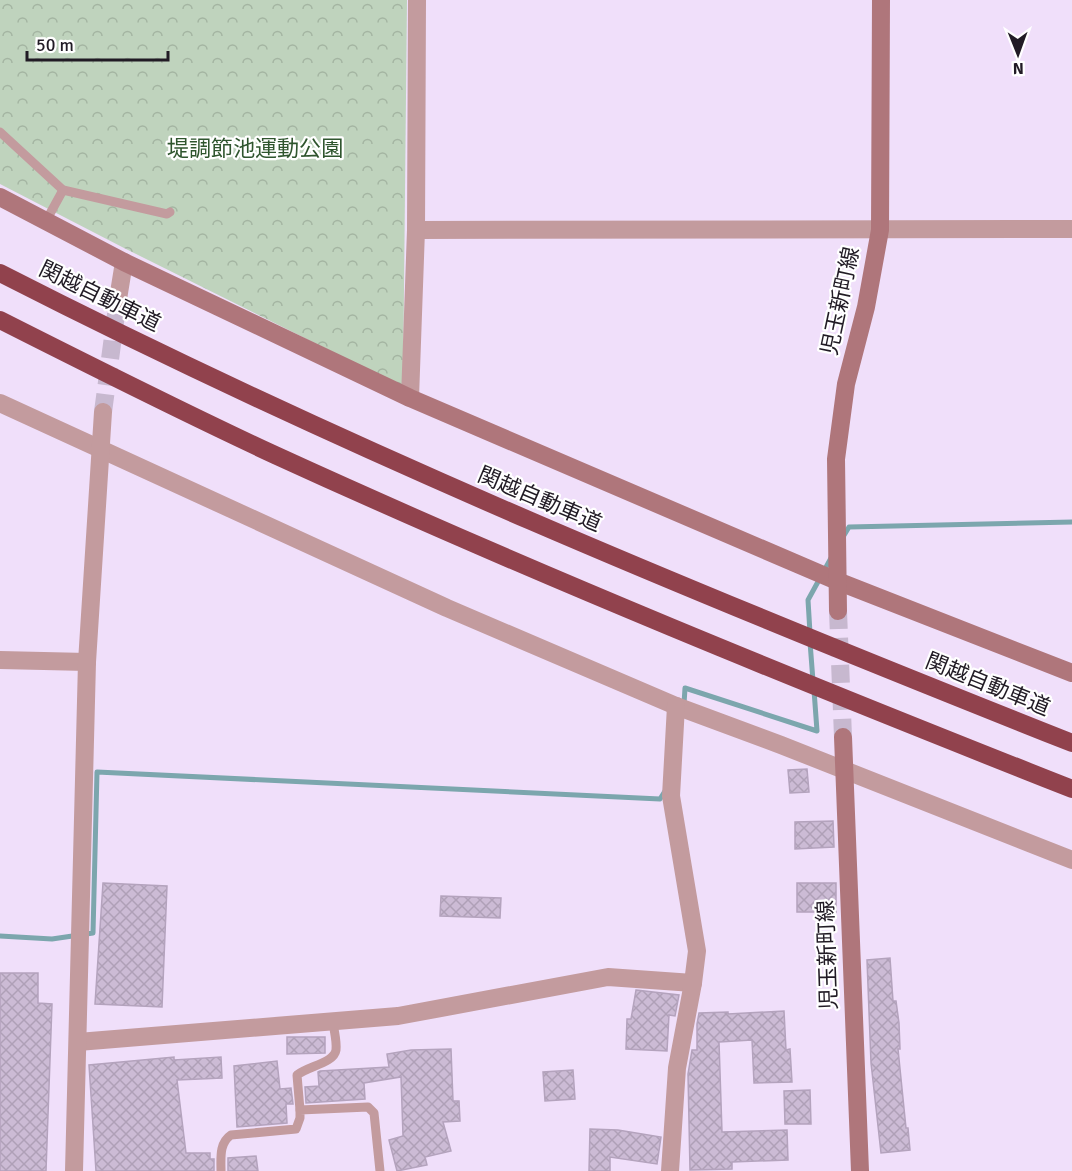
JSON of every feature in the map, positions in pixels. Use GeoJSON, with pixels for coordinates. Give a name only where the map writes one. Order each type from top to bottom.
{"type":"FeatureCollection","features":[{"type":"Feature","properties":{"kind":"highway","name":"関越自動車道"},"geometry":{"type":"LineString","coordinates":[[0,273],[168,356],[410,468],[729,605],[1072,743]]}},
{"type":"Feature","properties":{"kind":"highway"},"geometry":{"type":"LineString","coordinates":[[0,320],[274,454],[518,563],[736,654],[1072,789]]}},
{"type":"Feature","properties":{"kind":"street"},"geometry":{"type":"LineString","coordinates":[[410,398],[416,230],[417,0]]}},
{"type":"Feature","properties":{"kind":"street","name":"児玉新町線"},"geometry":{"type":"LineString","coordinates":[[838,611],[836,459],[846,384],[866,307],[879,230],[880,0]]}},
{"type":"Feature","properties":{"kind":"street"},"geometry":{"type":"LineString","coordinates":[[0,197],[124,262],[410,398],[837,581],[1072,673]]}},
{"type":"Feature","properties":{"kind":"street"},"geometry":{"type":"LineString","coordinates":[[416,230],[1072,229]]}},
{"type":"Feature","properties":{"kind":"street"},"geometry":{"type":"LineString","coordinates":[[118,299],[124,262]]}},
{"type":"Feature","properties":{"kind":"street"},"geometry":{"type":"LineString","coordinates":[[0,403],[447,608],[676,706],[1072,860]]}},
{"type":"Feature","properties":{"kind":"street"},"geometry":{"type":"LineString","coordinates":[[74,1171],[87,662],[103,412]]}},
{"type":"Feature","properties":{"kind":"street"},"geometry":{"type":"LineString","coordinates":[[0,660],[87,662]]}},
{"type":"Feature","properties":{"kind":"street"},"geometry":{"type":"LineString","coordinates":[[669,1171],[677,1068],[697,951],[671,796],[676,706]]}},
{"type":"Feature","properties":{"kind":"street","name":"児玉新町線"},"geometry":{"type":"LineString","coordinates":[[843,737],[860,1171]]}},
{"type":"Feature","properties":{"kind":"street"},"geometry":{"type":"LineString","coordinates":[[78,1042],[398,1016],[608,977],[693,983]]}},
{"type":"Feature","properties":{"kind":"lane"},"geometry":{"type":"LineString","coordinates":[[0,132],[63,190],[167,214],[170,212]]}},
{"type":"Feature","properties":{"kind":"lane"},"geometry":{"type":"LineString","coordinates":[[46,221],[63,190]]}},
{"type":"Feature","properties":{"kind":"lane"},"geometry":{"type":"LineString","coordinates":[[220,1171],[221,1148],[231,1135],[296,1129],[300,1118],[297,1075],[305,1068],[331,1060],[336,1052],[333,1022]]}},
{"type":"Feature","properties":{"kind":"lane"},"geometry":{"type":"LineString","coordinates":[[300,1110],[368,1107],[374,1113],[380,1171]]}},
{"type":"Feature","properties":{"kind":"green space","name":"堤調節池運動公園"},"geometry":{"type":"Polygon","coordinates":[[[0,0],[407,0],[403,387],[0,184],[0,0]]]}},
{"type":"Feature","properties":{"kind":"building"},"geometry":{"type":"Polygon","coordinates":[[[807,769],[809,792],[790,793],[788,770],[807,769]]]}},
{"type":"Feature","properties":{"kind":"building"},"geometry":{"type":"Polygon","coordinates":[[[833,821],[834,847],[795,849],[795,822],[833,821]]]}},
{"type":"Feature","properties":{"kind":"building"},"geometry":{"type":"Polygon","coordinates":[[[103,883],[167,886],[162,1007],[95,1004],[103,883]]]}},
{"type":"Feature","properties":{"kind":"building"},"geometry":{"type":"Polygon","coordinates":[[[797,883],[836,883],[836,912],[797,912],[797,883]]]}},
{"type":"Feature","properties":{"kind":"building"},"geometry":{"type":"Polygon","coordinates":[[[441,896],[501,898],[500,918],[440,916],[441,896]]]}},
{"type":"Feature","properties":{"kind":"building"},"geometry":{"type":"Polygon","coordinates":[[[890,958],[893,1001],[896,1001],[899,1023],[900,1049],[898,1049],[910,1150],[881,1153],[871,1063],[867,960],[890,958]]]}},
{"type":"Feature","properties":{"kind":"building"},"geometry":{"type":"Polygon","coordinates":[[[0,973],[38,973],[38,1003],[52,1004],[46,1171],[0,1171],[0,973]]]}},
{"type":"Feature","properties":{"kind":"building"},"geometry":{"type":"Polygon","coordinates":[[[636,990],[679,995],[675,1016],[669,1015],[667,1051],[626,1049],[627,1019],[631,1019],[636,990]]]}},
{"type":"Feature","properties":{"kind":"building"},"geometry":{"type":"Polygon","coordinates":[[[784,1011],[786,1050],[790,1049],[792,1082],[754,1083],[752,1040],[719,1042],[722,1132],[787,1130],[788,1160],[732,1162],[732,1169],[690,1170],[688,1074],[692,1050],[697,1050],[699,1013],[784,1011]]]}},
{"type":"Feature","properties":{"kind":"building"},"geometry":{"type":"Polygon","coordinates":[[[287,1037],[325,1037],[325,1053],[287,1054],[287,1037]]]}},
{"type":"Feature","properties":{"kind":"building"},"geometry":{"type":"Polygon","coordinates":[[[451,1049],[453,1101],[459,1101],[460,1121],[443,1122],[451,1151],[425,1157],[427,1165],[397,1171],[389,1140],[403,1136],[401,1077],[364,1083],[365,1099],[306,1103],[305,1087],[319,1086],[318,1072],[320,1071],[389,1067],[387,1054],[411,1050],[451,1049]]]}},
{"type":"Feature","properties":{"kind":"building"},"geometry":{"type":"Polygon","coordinates":[[[174,1057],[174,1060],[221,1057],[222,1078],[177,1080],[186,1153],[210,1153],[210,1159],[214,1159],[214,1171],[96,1171],[89,1065],[174,1057]]]}},
{"type":"Feature","properties":{"kind":"building"},"geometry":{"type":"Polygon","coordinates":[[[277,1061],[280,1089],[291,1088],[293,1104],[286,1104],[287,1123],[237,1127],[234,1066],[277,1061]]]}},
{"type":"Feature","properties":{"kind":"building"},"geometry":{"type":"Polygon","coordinates":[[[573,1070],[575,1099],[545,1101],[543,1072],[573,1070]]]}},
{"type":"Feature","properties":{"kind":"building"},"geometry":{"type":"Polygon","coordinates":[[[810,1090],[811,1124],[785,1124],[784,1091],[810,1090]]]}},
{"type":"Feature","properties":{"kind":"building"},"geometry":{"type":"Polygon","coordinates":[[[590,1129],[618,1130],[661,1137],[657,1164],[610,1157],[610,1171],[589,1171],[590,1129]]]}},
{"type":"Feature","properties":{"kind":"building"},"geometry":{"type":"Polygon","coordinates":[[[256,1156],[258,1171],[228,1171],[228,1158],[256,1156]]]}},
{"type":"Feature","properties":{"kind":"waterway"},"geometry":{"type":"LineString","coordinates":[[843,537],[849,527],[1072,522]]}},
{"type":"Feature","properties":{"kind":"waterway"},"geometry":{"type":"LineString","coordinates":[[810,633],[808,600],[831,558]]}},
{"type":"Feature","properties":{"kind":"waterway"},"geometry":{"type":"LineString","coordinates":[[810,642],[813,681]]}},
{"type":"Feature","properties":{"kind":"waterway"},"geometry":{"type":"LineString","coordinates":[[684,704],[685,688],[817,731],[814,690]]}},
{"type":"Feature","properties":{"kind":"waterway"},"geometry":{"type":"LineString","coordinates":[[0,936],[52,939],[93,933],[97,772],[660,799],[665,791]]}},
{"type":"Feature","properties":{"kind":"tunnel"},"geometry":{"type":"LineString","coordinates":[[103,412],[118,299]]}},
{"type":"Feature","properties":{"kind":"tunnel"},"geometry":{"type":"LineString","coordinates":[[838,611],[843,737]]}}]}
